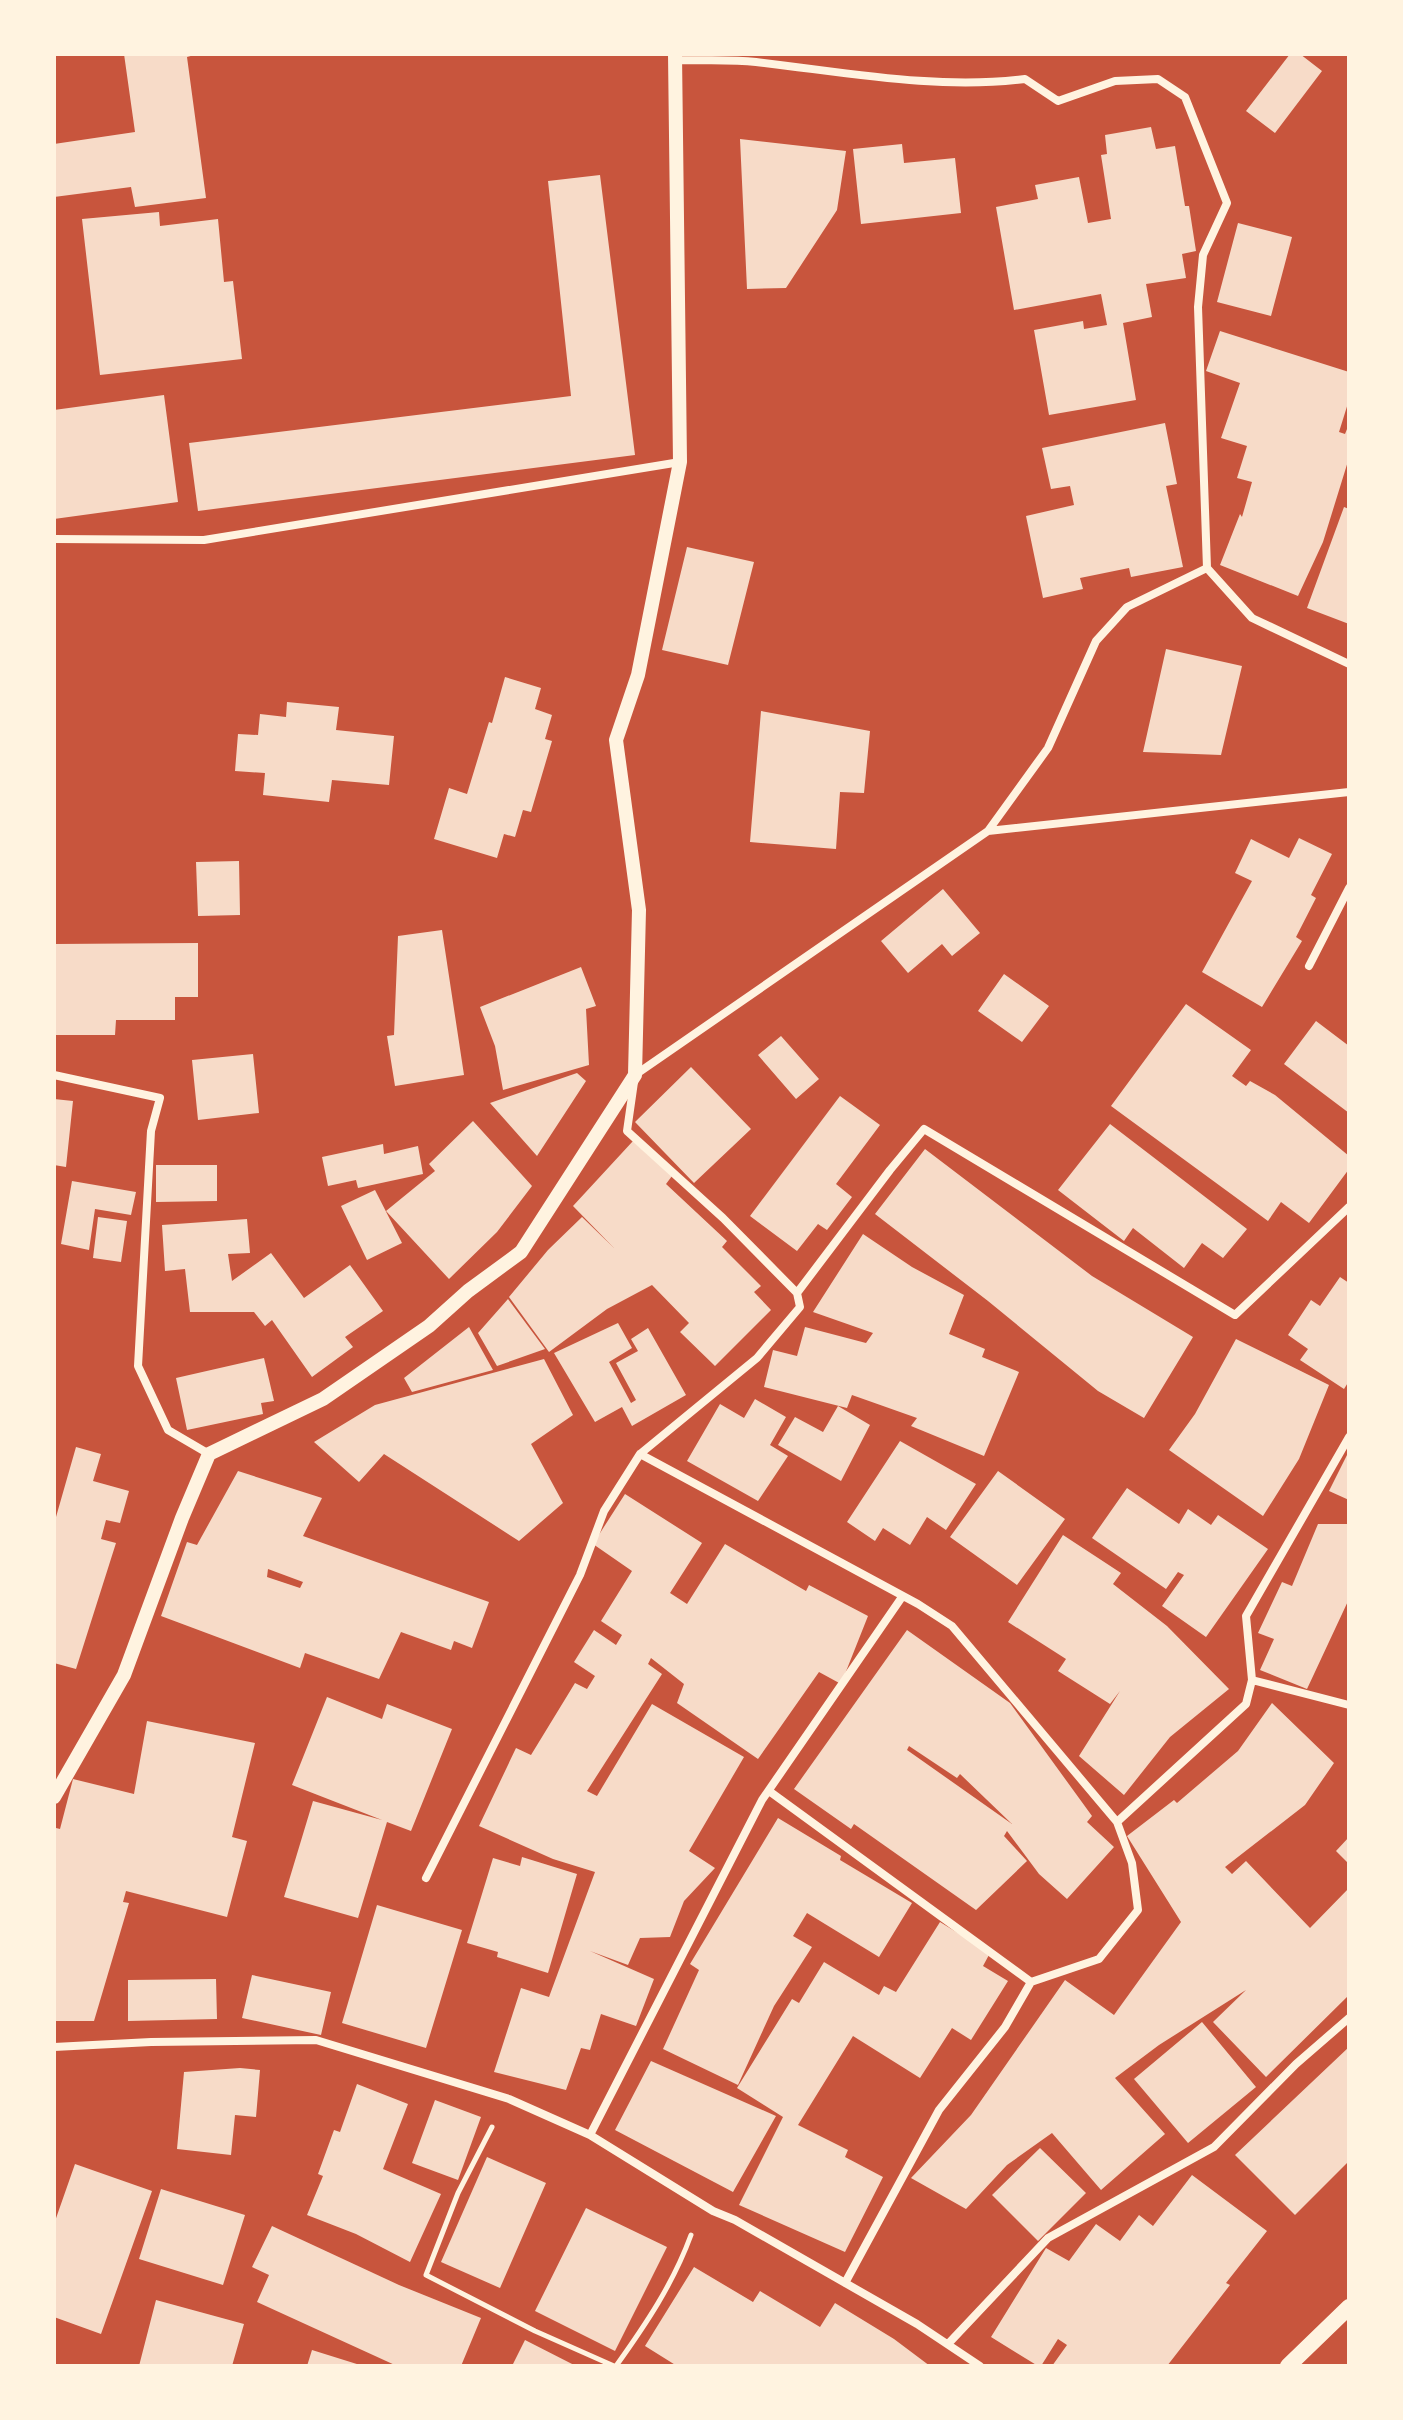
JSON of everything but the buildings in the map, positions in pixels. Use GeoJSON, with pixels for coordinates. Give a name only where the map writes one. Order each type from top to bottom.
{"type":"FeatureCollection","features":[{"type":"Feature","properties":{"kind":"main road"},"geometry":{"type":"LineString","coordinates":[[1288,2366],[1349,2307]]}},
{"type":"Feature","properties":{"kind":"street"},"geometry":{"type":"LineString","coordinates":[[426,1878],[580,1575],[604,1511],[640,1454],[757,1358],[800,1307],[797,1293],[723,1218],[627,1131],[635,1075],[639,910],[616,740],[638,675],[680,462],[676,57],[985,84],[1025,79],[1058,101],[1115,81],[1158,79],[1185,97],[1227,203],[1203,255],[1198,307],[1207,568],[1252,618],[1349,664]]}},
{"type":"Feature","properties":{"kind":"street"},"geometry":{"type":"LineString","coordinates":[[54,539],[204,540],[680,462]]}},
{"type":"Feature","properties":{"kind":"street"},"geometry":{"type":"LineString","coordinates":[[54,1797],[124,1675],[209,1454],[323,1399],[429,1326],[468,1291],[521,1252],[635,1075],[988,831],[1048,748],[1096,641],[1127,607],[1207,568]]}},
{"type":"Feature","properties":{"kind":"street"},"geometry":{"type":"LineString","coordinates":[[988,831],[1349,792]]}},
{"type":"Feature","properties":{"kind":"street"},"geometry":{"type":"LineString","coordinates":[[1309,966],[1349,888]]}},
{"type":"Feature","properties":{"kind":"street"},"geometry":{"type":"LineString","coordinates":[[54,1075],[160,1098],[151,1131],[138,1366],[168,1430],[209,1454]]}},
{"type":"Feature","properties":{"kind":"street"},"geometry":{"type":"LineString","coordinates":[[797,1293],[924,1129],[1235,1315],[1349,1207]]}},
{"type":"Feature","properties":{"kind":"street"},"geometry":{"type":"LineString","coordinates":[[1117,1822],[1246,1704],[1252,1680],[1246,1616],[1349,1437]]}},
{"type":"Feature","properties":{"kind":"street"},"geometry":{"type":"LineString","coordinates":[[640,1454],[952,1626],[1117,1822],[1132,1863],[1138,1910],[1099,1959],[1031,1982],[1005,2027],[939,2110],[845,2283]]}},
{"type":"Feature","properties":{"kind":"street"},"geometry":{"type":"LineString","coordinates":[[590,2135],[762,1800],[902,1597]]}},
{"type":"Feature","properties":{"kind":"street"},"geometry":{"type":"LineString","coordinates":[[1252,1680],[1349,1705]]}},
{"type":"Feature","properties":{"kind":"street"},"geometry":{"type":"LineString","coordinates":[[769,1791],[1031,1982]]}},
{"type":"Feature","properties":{"kind":"street"},"geometry":{"type":"LineString","coordinates":[[948,2344],[1048,2238],[1214,2147],[1296,2064],[1349,2018]]}},
{"type":"Feature","properties":{"kind":"street"},"geometry":{"type":"LineString","coordinates":[[54,2047],[151,2042],[316,2040],[509,2099],[590,2135],[713,2211],[735,2220],[845,2283],[980,2366]]}},
{"type":"Feature","properties":{"kind":"path"},"geometry":{"type":"LineString","coordinates":[[509,2099],[458,2193],[426,2275],[535,2331],[615,2366],[657,2308],[681,2263],[691,2235],[713,2211]]}}]}
